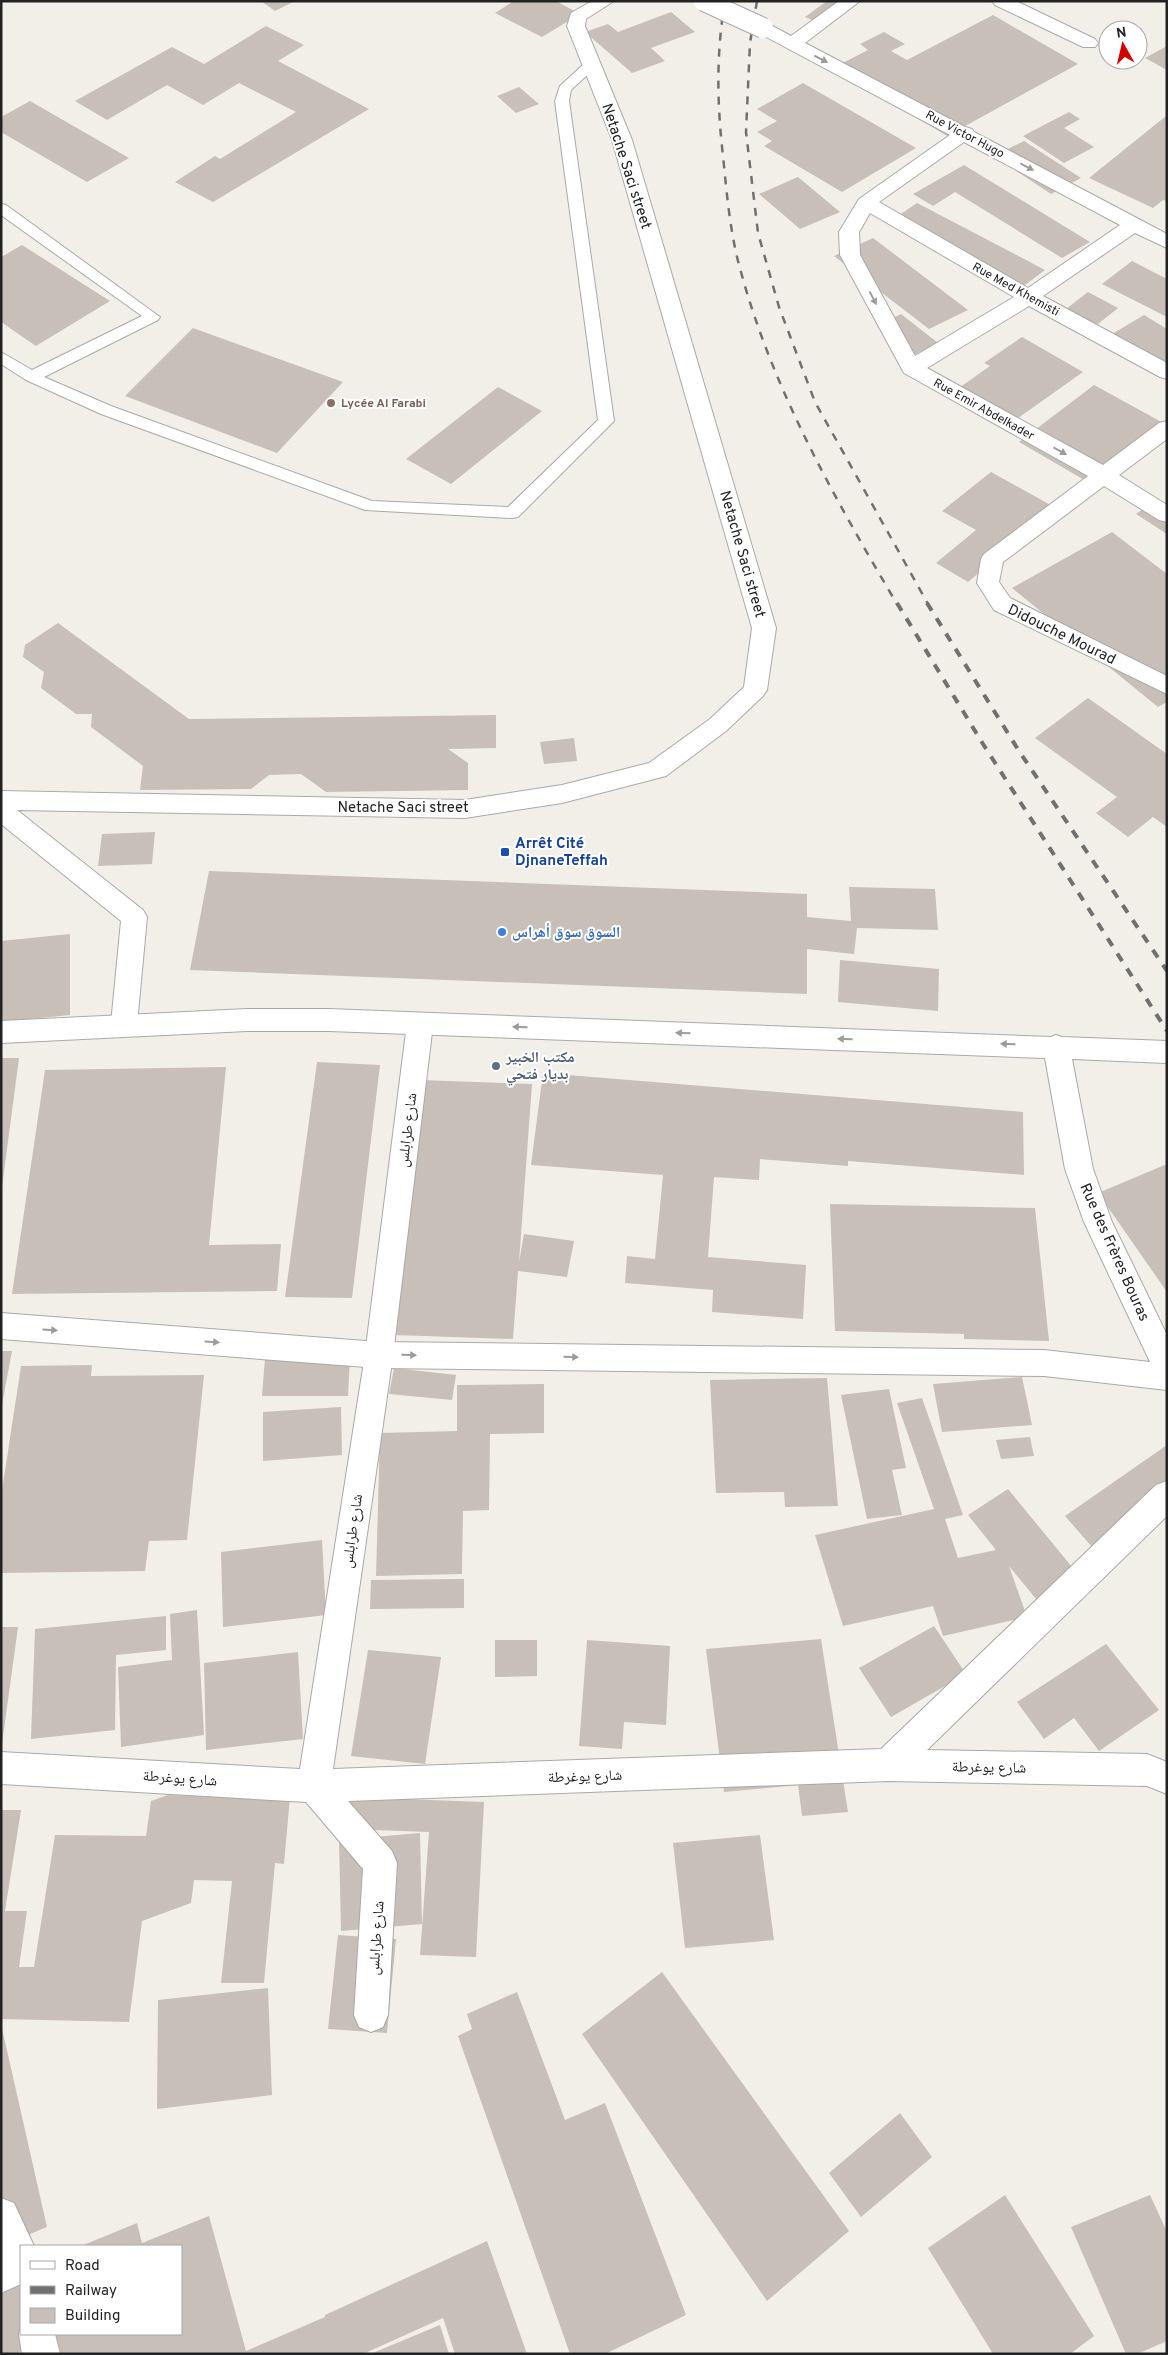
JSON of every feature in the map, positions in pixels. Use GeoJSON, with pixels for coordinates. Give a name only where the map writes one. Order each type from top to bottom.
{"type":"FeatureCollection","features":[{"type":"Feature","properties":{"kind":"street","name":"Netache Saci street"},"geometry":{"type":"LineString","coordinates":[[1,800],[465,809],[562,794],[657,770],[718,725],[755,690],[764,628],[622,140],[576,26],[577,17],[605,1]]}},
{"type":"Feature","properties":{"kind":"street","name":"Rue Victor Hugo"},"geometry":{"type":"LineString","coordinates":[[704,1],[763,28],[965,133],[1167,242]]}},
{"type":"Feature","properties":{"kind":"street"},"geometry":{"type":"LineString","coordinates":[[791,44],[851,1]]}},
{"type":"Feature","properties":{"kind":"street"},"geometry":{"type":"LineString","coordinates":[[1001,1],[1088,43]]}},
{"type":"Feature","properties":{"kind":"street"},"geometry":{"type":"LineString","coordinates":[[965,133],[890,184],[866,203],[849,232],[850,255],[911,368],[1029,297],[1134,224]]}},
{"type":"Feature","properties":{"kind":"street","name":"Rue Med Khemisti"},"geometry":{"type":"LineString","coordinates":[[866,203],[1029,297],[1167,372]]}},
{"type":"Feature","properties":{"kind":"street","name":"Rue Emir Abdelkader"},"geometry":{"type":"LineString","coordinates":[[911,368],[1103,475],[1167,515]]}},
{"type":"Feature","properties":{"kind":"street"},"geometry":{"type":"LineString","coordinates":[[1103,475],[1167,428]]}},
{"type":"Feature","properties":{"kind":"street","name":"Didouche Mourad"},"geometry":{"type":"LineString","coordinates":[[1103,475],[992,559],[988,584],[1002,604],[1167,686]]}},
{"type":"Feature","properties":{"kind":"street"},"geometry":{"type":"LineString","coordinates":[[1,810],[134,917],[124,1024]]}},
{"type":"Feature","properties":{"kind":"street"},"geometry":{"type":"LineString","coordinates":[[1,1032],[124,1024],[247,1020],[420,1024],[1056,1046],[1167,1052]]}},
{"type":"Feature","properties":{"kind":"street","name":"شارع طرابلس"},"geometry":{"type":"LineString","coordinates":[[371,2015],[380,1863],[314,1786],[379,1355],[420,1024]]}},
{"type":"Feature","properties":{"kind":"street","name":"Rue des Frères Bouras"},"geometry":{"type":"LineString","coordinates":[[1056,1046],[1079,1169],[1098,1222],[1167,1366]]}},
{"type":"Feature","properties":{"kind":"street"},"geometry":{"type":"LineString","coordinates":[[1,1326],[379,1355],[1044,1363],[1167,1378]]}},
{"type":"Feature","properties":{"kind":"street"},"geometry":{"type":"LineString","coordinates":[[888,1765],[1167,1495]]}},
{"type":"Feature","properties":{"kind":"street","name":"شارع يوغرطة"},"geometry":{"type":"LineString","coordinates":[[1,1768],[314,1786],[888,1765],[1147,1770],[1167,1778]]}},
{"type":"Feature","properties":{"kind":"street"},"geometry":{"type":"LineString","coordinates":[[1,2216],[20,2257]]}},
{"type":"Feature","properties":{"kind":"street"},"geometry":{"type":"LineString","coordinates":[[1,2275],[20,2266]]}},
{"type":"Feature","properties":{"kind":"street"},"geometry":{"type":"LineString","coordinates":[[37,2335],[41,2354]]}},
{"type":"Feature","properties":{"kind":"lane"},"geometry":{"type":"LineString","coordinates":[[1,357],[31,377],[106,410],[372,506],[512,513],[606,421],[562,98],[565,89],[572,80],[592,64]]}},
{"type":"Feature","properties":{"kind":"lane"},"geometry":{"type":"LineString","coordinates":[[1,208],[153,317],[31,377]]}},
{"type":"Feature","properties":{"kind":"building"},"geometry":{"type":"Polygon","coordinates":[[[261,1],[295,1],[275,11],[261,1]]]}},
{"type":"Feature","properties":{"kind":"building"},"geometry":{"type":"Polygon","coordinates":[[[514,1],[556,1],[580,14],[542,37],[495,13],[514,1]]]}},
{"type":"Feature","properties":{"kind":"building"},"geometry":{"type":"Polygon","coordinates":[[[827,1],[853,1],[827,26],[805,17],[827,1]]]}},
{"type":"Feature","properties":{"kind":"building"},"geometry":{"type":"Polygon","coordinates":[[[671,12],[695,32],[651,48],[665,61],[632,73],[585,32],[608,24],[618,32],[671,12]]]}},
{"type":"Feature","properties":{"kind":"building"},"geometry":{"type":"Polygon","coordinates":[[[993,15],[1078,64],[947,136],[835,67],[868,50],[860,44],[884,32],[905,44],[891,51],[907,60],[993,15]]]}},
{"type":"Feature","properties":{"kind":"building"},"geometry":{"type":"Polygon","coordinates":[[[266,26],[304,45],[278,61],[369,109],[213,202],[175,182],[215,156],[220,159],[296,112],[239,83],[203,105],[167,85],[107,120],[75,101],[172,47],[204,64],[266,26]]]}},
{"type":"Feature","properties":{"kind":"building"},"geometry":{"type":"Polygon","coordinates":[[[1167,46],[1167,70],[1148,60],[1148,56],[1167,46]]]}},
{"type":"Feature","properties":{"kind":"building"},"geometry":{"type":"Polygon","coordinates":[[[803,83],[916,148],[842,192],[764,146],[772,141],[757,132],[777,121],[757,109],[803,83]]]}},
{"type":"Feature","properties":{"kind":"building"},"geometry":{"type":"Polygon","coordinates":[[[519,87],[539,104],[516,113],[497,96],[519,87]]]}},
{"type":"Feature","properties":{"kind":"building"},"geometry":{"type":"Polygon","coordinates":[[[30,101],[129,158],[87,182],[1,132],[1,117],[30,101]]]}},
{"type":"Feature","properties":{"kind":"building"},"geometry":{"type":"Polygon","coordinates":[[[1069,112],[1080,119],[1064,128],[1094,147],[1064,163],[1023,136],[1069,112]]]}},
{"type":"Feature","properties":{"kind":"building"},"geometry":{"type":"Polygon","coordinates":[[[1166,116],[1167,201],[1163,200],[1153,208],[1089,178],[1166,116]]]}},
{"type":"Feature","properties":{"kind":"building"},"geometry":{"type":"Polygon","coordinates":[[[1024,141],[1081,178],[1051,194],[994,156],[1024,141]]]}},
{"type":"Feature","properties":{"kind":"building"},"geometry":{"type":"Polygon","coordinates":[[[964,165],[1090,242],[1062,258],[955,192],[933,206],[913,194],[964,165]]]}},
{"type":"Feature","properties":{"kind":"building"},"geometry":{"type":"Polygon","coordinates":[[[798,177],[840,212],[800,229],[759,194],[798,177]]]}},
{"type":"Feature","properties":{"kind":"building"},"geometry":{"type":"Polygon","coordinates":[[[917,203],[1045,270],[1017,291],[888,223],[917,203]]]}},
{"type":"Feature","properties":{"kind":"building"},"geometry":{"type":"Polygon","coordinates":[[[873,238],[968,310],[929,329],[834,256],[873,238]]]}},
{"type":"Feature","properties":{"kind":"building"},"geometry":{"type":"Polygon","coordinates":[[[22,245],[110,301],[36,346],[1,322],[1,257],[22,245]]]}},
{"type":"Feature","properties":{"kind":"building"},"geometry":{"type":"Polygon","coordinates":[[[1132,261],[1167,279],[1167,317],[1102,284],[1132,261]]]}},
{"type":"Feature","properties":{"kind":"building"},"geometry":{"type":"Polygon","coordinates":[[[1088,292],[1118,308],[1093,328],[1062,312],[1088,292]]]}},
{"type":"Feature","properties":{"kind":"building"},"geometry":{"type":"Polygon","coordinates":[[[901,314],[938,343],[914,355],[877,326],[901,314]]]}},
{"type":"Feature","properties":{"kind":"building"},"geometry":{"type":"Polygon","coordinates":[[[1144,315],[1167,329],[1167,375],[1107,337],[1144,315]]]}},
{"type":"Feature","properties":{"kind":"building"},"geometry":{"type":"Polygon","coordinates":[[[193,328],[343,382],[277,453],[125,396],[193,328]]]}},
{"type":"Feature","properties":{"kind":"building"},"geometry":{"type":"Polygon","coordinates":[[[1022,337],[1083,372],[1004,428],[949,395],[990,366],[984,363],[1022,337]]]}},
{"type":"Feature","properties":{"kind":"building"},"geometry":{"type":"Polygon","coordinates":[[[1094,385],[1167,425],[1093,485],[1019,442],[1094,385]]]}},
{"type":"Feature","properties":{"kind":"building"},"geometry":{"type":"Polygon","coordinates":[[[498,387],[542,411],[451,484],[406,459],[498,387]]]}},
{"type":"Feature","properties":{"kind":"building"},"geometry":{"type":"Polygon","coordinates":[[[991,472],[1056,508],[968,582],[936,563],[976,530],[942,511],[991,472]]]}},
{"type":"Feature","properties":{"kind":"building"},"geometry":{"type":"Polygon","coordinates":[[[1156,500],[1167,507],[1167,534],[1136,514],[1156,500]]]}},
{"type":"Feature","properties":{"kind":"building"},"geometry":{"type":"Polygon","coordinates":[[[1112,532],[1167,574],[1167,702],[1158,707],[1012,588],[1112,532]]]}},
{"type":"Feature","properties":{"kind":"building"},"geometry":{"type":"Polygon","coordinates":[[[58,623],[189,719],[496,715],[496,748],[448,749],[468,763],[468,790],[326,792],[301,774],[269,775],[251,789],[140,790],[143,766],[91,727],[92,714],[76,714],[41,688],[44,672],[23,657],[25,645],[58,623]]]}},
{"type":"Feature","properties":{"kind":"building"},"geometry":{"type":"Polygon","coordinates":[[[1088,698],[1167,754],[1167,827],[1153,817],[1128,837],[1096,813],[1117,797],[1035,738],[1088,698]]]}},
{"type":"Feature","properties":{"kind":"building"},"geometry":{"type":"Polygon","coordinates":[[[574,738],[577,761],[544,764],[540,742],[574,738]]]}},
{"type":"Feature","properties":{"kind":"building"},"geometry":{"type":"Polygon","coordinates":[[[155,832],[152,864],[98,866],[102,834],[155,832]]]}},
{"type":"Feature","properties":{"kind":"building","name":"السوق سوق أهراس"},"geometry":{"type":"Polygon","coordinates":[[[209,871],[807,894],[807,917],[851,921],[849,887],[935,889],[938,930],[857,928],[854,954],[807,949],[807,994],[190,970],[209,871]]]}},
{"type":"Feature","properties":{"kind":"building"},"geometry":{"type":"Polygon","coordinates":[[[70,934],[70,1015],[1,1022],[1,941],[70,934]]]}},
{"type":"Feature","properties":{"kind":"building"},"geometry":{"type":"Polygon","coordinates":[[[840,960],[939,969],[938,1011],[838,1002],[840,960]]]}},
{"type":"Feature","properties":{"kind":"building"},"geometry":{"type":"Polygon","coordinates":[[[1,1058],[19,1058],[2,1187],[1,1187],[1,1058]]]}},
{"type":"Feature","properties":{"kind":"building"},"geometry":{"type":"Polygon","coordinates":[[[317,1062],[380,1065],[352,1298],[285,1297],[317,1062]]]}},
{"type":"Feature","properties":{"kind":"building"},"geometry":{"type":"Polygon","coordinates":[[[226,1067],[209,1245],[281,1244],[277,1291],[12,1294],[45,1070],[226,1067]]]}},
{"type":"Feature","properties":{"kind":"building"},"geometry":{"type":"Polygon","coordinates":[[[543,1073],[1023,1112],[1024,1175],[848,1161],[848,1166],[760,1159],[759,1180],[714,1177],[708,1257],[806,1265],[803,1319],[712,1312],[713,1290],[625,1283],[627,1256],[655,1259],[663,1175],[531,1165],[543,1073]]]}},
{"type":"Feature","properties":{"kind":"building"},"geometry":{"type":"Polygon","coordinates":[[[421,1080],[532,1084],[519,1262],[524,1234],[574,1241],[567,1277],[518,1271],[513,1339],[394,1335],[421,1080]]]}},
{"type":"Feature","properties":{"kind":"building"},"geometry":{"type":"Polygon","coordinates":[[[1167,1164],[1167,1292],[1098,1193],[1167,1164]]]}},
{"type":"Feature","properties":{"kind":"building"},"geometry":{"type":"Polygon","coordinates":[[[830,1204],[1035,1208],[1049,1341],[964,1339],[964,1334],[835,1331],[830,1204]]]}},
{"type":"Feature","properties":{"kind":"building"},"geometry":{"type":"Polygon","coordinates":[[[1,1351],[12,1351],[2,1405],[1,1405],[1,1351]]]}},
{"type":"Feature","properties":{"kind":"building"},"geometry":{"type":"Polygon","coordinates":[[[265,1358],[350,1358],[348,1396],[262,1396],[265,1358]]]}},
{"type":"Feature","properties":{"kind":"building"},"geometry":{"type":"Polygon","coordinates":[[[92,1365],[91,1376],[204,1375],[187,1540],[149,1541],[145,1571],[1,1573],[1,1497],[21,1366],[92,1365]]]}},
{"type":"Feature","properties":{"kind":"building"},"geometry":{"type":"Polygon","coordinates":[[[394,1368],[456,1375],[452,1400],[389,1394],[394,1368]]]}},
{"type":"Feature","properties":{"kind":"building"},"geometry":{"type":"Polygon","coordinates":[[[1022,1377],[1032,1425],[942,1432],[933,1384],[1022,1377]]]}},
{"type":"Feature","properties":{"kind":"building"},"geometry":{"type":"Polygon","coordinates":[[[827,1378],[838,1506],[785,1507],[784,1492],[716,1493],[710,1380],[827,1378]]]}},
{"type":"Feature","properties":{"kind":"building"},"geometry":{"type":"Polygon","coordinates":[[[544,1384],[544,1433],[490,1434],[489,1510],[463,1511],[462,1574],[376,1576],[380,1433],[457,1431],[457,1385],[544,1384]]]}},
{"type":"Feature","properties":{"kind":"building"},"geometry":{"type":"Polygon","coordinates":[[[889,1389],[906,1468],[892,1470],[902,1515],[867,1519],[841,1395],[889,1389]]]}},
{"type":"Feature","properties":{"kind":"building"},"geometry":{"type":"Polygon","coordinates":[[[922,1398],[963,1515],[945,1519],[958,1558],[996,1550],[968,1515],[1008,1489],[1081,1578],[1041,1605],[1009,1566],[1027,1617],[943,1636],[933,1606],[843,1626],[815,1535],[934,1509],[897,1403],[922,1398]]]}},
{"type":"Feature","properties":{"kind":"building"},"geometry":{"type":"Polygon","coordinates":[[[341,1407],[342,1455],[263,1461],[263,1412],[341,1407]]]}},
{"type":"Feature","properties":{"kind":"building"},"geometry":{"type":"Polygon","coordinates":[[[1030,1437],[1034,1456],[1001,1459],[996,1440],[1030,1437]]]}},
{"type":"Feature","properties":{"kind":"building"},"geometry":{"type":"Polygon","coordinates":[[[1167,1445],[1167,1508],[1100,1556],[1065,1516],[1167,1445]]]}},
{"type":"Feature","properties":{"kind":"building"},"geometry":{"type":"Polygon","coordinates":[[[322,1540],[326,1615],[223,1627],[221,1552],[322,1540]]]}},
{"type":"Feature","properties":{"kind":"building"},"geometry":{"type":"Polygon","coordinates":[[[464,1579],[464,1608],[370,1609],[371,1580],[464,1579]]]}},
{"type":"Feature","properties":{"kind":"building"},"geometry":{"type":"Polygon","coordinates":[[[197,1610],[204,1735],[121,1747],[118,1667],[172,1660],[170,1614],[197,1610]]]}},
{"type":"Feature","properties":{"kind":"building"},"geometry":{"type":"Polygon","coordinates":[[[166,1616],[166,1650],[116,1655],[115,1730],[31,1739],[35,1629],[166,1616]]]}},
{"type":"Feature","properties":{"kind":"building"},"geometry":{"type":"Polygon","coordinates":[[[934,1626],[966,1674],[891,1717],[859,1668],[934,1626]]]}},
{"type":"Feature","properties":{"kind":"building"},"geometry":{"type":"Polygon","coordinates":[[[1,1627],[18,1627],[2,1744],[1,1744],[1,1627]]]}},
{"type":"Feature","properties":{"kind":"building"},"geometry":{"type":"Polygon","coordinates":[[[821,1639],[848,1812],[802,1816],[798,1785],[724,1792],[706,1649],[821,1639]]]}},
{"type":"Feature","properties":{"kind":"building"},"geometry":{"type":"Polygon","coordinates":[[[495,1640],[537,1640],[537,1676],[495,1677],[495,1640]]]}},
{"type":"Feature","properties":{"kind":"building"},"geometry":{"type":"Polygon","coordinates":[[[587,1640],[670,1646],[666,1725],[624,1722],[622,1749],[579,1746],[587,1640]]]}},
{"type":"Feature","properties":{"kind":"building"},"geometry":{"type":"Polygon","coordinates":[[[1106,1644],[1159,1710],[1099,1751],[1074,1718],[1044,1739],[1017,1702],[1106,1644]]]}},
{"type":"Feature","properties":{"kind":"building"},"geometry":{"type":"Polygon","coordinates":[[[368,1650],[441,1657],[425,1764],[351,1756],[368,1650]]]}},
{"type":"Feature","properties":{"kind":"building"},"geometry":{"type":"Polygon","coordinates":[[[298,1652],[303,1739],[206,1750],[204,1663],[298,1652]]]}},
{"type":"Feature","properties":{"kind":"building"},"geometry":{"type":"Polygon","coordinates":[[[168,1795],[290,1797],[284,1864],[275,1863],[264,1983],[221,1983],[232,1881],[194,1880],[191,1903],[142,1921],[129,2022],[1,2019],[1,1810],[21,1810],[5,1911],[27,1911],[19,1967],[34,1967],[55,1835],[146,1836],[151,1801],[168,1795]]]}},
{"type":"Feature","properties":{"kind":"building"},"geometry":{"type":"Polygon","coordinates":[[[351,1797],[484,1802],[476,1957],[420,1955],[429,1832],[348,1829],[351,1797]]]}},
{"type":"Feature","properties":{"kind":"building"},"geometry":{"type":"Polygon","coordinates":[[[420,1833],[422,1924],[341,1931],[339,1840],[420,1833]]]}},
{"type":"Feature","properties":{"kind":"building"},"geometry":{"type":"Polygon","coordinates":[[[760,1835],[774,1940],[685,1948],[673,1843],[760,1835]]]}},
{"type":"Feature","properties":{"kind":"building"},"geometry":{"type":"Polygon","coordinates":[[[338,1935],[396,1939],[387,2033],[328,2029],[338,1935]]]}},
{"type":"Feature","properties":{"kind":"building"},"geometry":{"type":"Polygon","coordinates":[[[662,1972],[849,2231],[767,2301],[582,2034],[662,1972]]]}},
{"type":"Feature","properties":{"kind":"building"},"geometry":{"type":"Polygon","coordinates":[[[268,1988],[272,2095],[157,2109],[158,2000],[268,1988]]]}},
{"type":"Feature","properties":{"kind":"building"},"geometry":{"type":"Polygon","coordinates":[[[517,1992],[565,2120],[605,2103],[686,2315],[605,2354],[570,2354],[458,2036],[472,2029],[467,2014],[517,1992]]]}},
{"type":"Feature","properties":{"kind":"building"},"geometry":{"type":"Polygon","coordinates":[[[1,2024],[47,2227],[1,2246],[1,2024]]]}},
{"type":"Feature","properties":{"kind":"building"},"geometry":{"type":"Polygon","coordinates":[[[900,2113],[932,2157],[861,2217],[829,2173],[900,2113]]]}},
{"type":"Feature","properties":{"kind":"building"},"geometry":{"type":"Polygon","coordinates":[[[1005,2195],[1094,2336],[1070,2354],[993,2354],[928,2248],[1005,2195]]]}},
{"type":"Feature","properties":{"kind":"building"},"geometry":{"type":"Polygon","coordinates":[[[1150,2195],[1167,2232],[1167,2341],[1137,2354],[1126,2354],[1071,2227],[1150,2195]]]}},
{"type":"Feature","properties":{"kind":"building"},"geometry":{"type":"Polygon","coordinates":[[[209,2216],[246,2351],[325,2317],[325,2315],[487,2241],[527,2354],[455,2354],[443,2318],[363,2354],[46,2354],[43,2342],[15,2354],[1,2354],[1,2279],[20,2271],[20,2335],[182,2335],[182,2245],[83,2245],[137,2223],[142,2243],[209,2216]]]}},
{"type":"Feature","properties":{"kind":"building"},"geometry":{"type":"Polygon","coordinates":[[[440,2325],[449,2354],[376,2354],[375,2352],[440,2325]]]}},
{"type":"Feature","properties":{"kind":"railway"},"geometry":{"type":"LineString","coordinates":[[725,1],[718,78],[721,137],[729,214],[741,272],[754,316],[788,401],[829,484],[897,604]]}},
{"type":"Feature","properties":{"kind":"railway"},"geometry":{"type":"LineString","coordinates":[[757,1],[750,43],[746,132],[758,233],[779,307],[815,402],[928,604]]}},
{"type":"Feature","properties":{"kind":"railway"},"geometry":{"type":"LineString","coordinates":[[897,603],[983,744],[1167,1031]]}},
{"type":"Feature","properties":{"kind":"railway"},"geometry":{"type":"LineString","coordinates":[[927,603],[1019,751],[1167,971]]}},
{"type":"Feature","properties":{"kind":"place","name":"Lycée Al Farabi"},"geometry":{"type":"Point","coordinates":[331,403]}},
{"type":"Feature","properties":{"kind":"place","name":"Arrêt Cité DjnaneTeffah"},"geometry":{"type":"Point","coordinates":[505,852]}},
{"type":"Feature","properties":{"kind":"place","name":"السوق سوق أهراس"},"geometry":{"type":"Point","coordinates":[502,932]}},
{"type":"Feature","properties":{"kind":"place","name":"مكتب الخبير بديار فتحي"},"geometry":{"type":"Point","coordinates":[496,1066]}}]}
